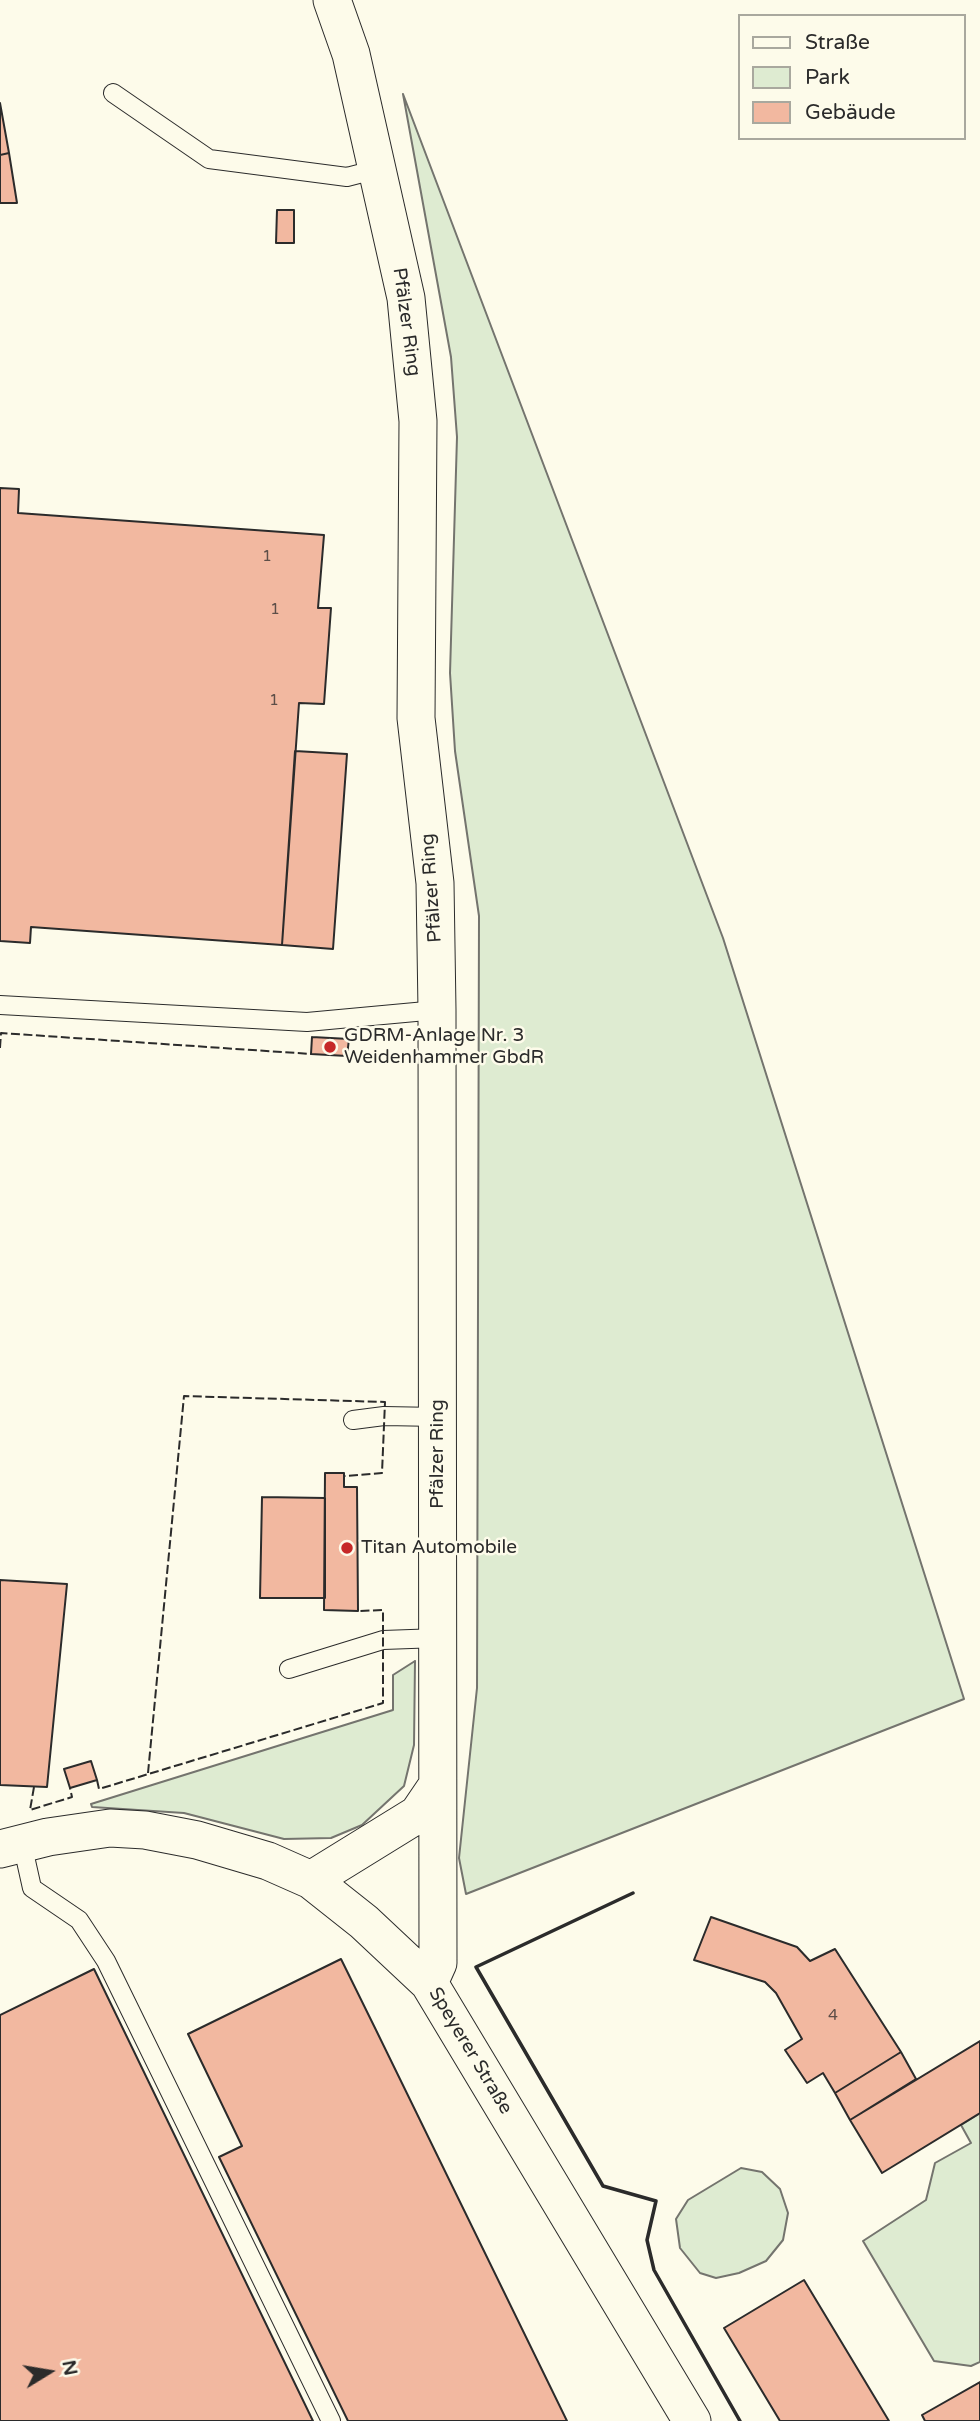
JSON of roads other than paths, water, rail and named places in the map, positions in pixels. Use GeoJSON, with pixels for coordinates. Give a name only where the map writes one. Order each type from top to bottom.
{"type":"FeatureCollection","features":[{"type":"Feature","properties":{"kind":"street","name":"Pfälzer Ring"},"geometry":{"type":"LineString","coordinates":[[332,0],[351,54],[406,298],[418,421],[416,718],[435,883],[437,1010],[438,1963],[429,1983]]}},
{"type":"Feature","properties":{"kind":"street"},"geometry":{"type":"LineString","coordinates":[[311,1880],[418,1814],[437,1786]]}},
{"type":"Feature","properties":{"kind":"street","name":"Speyerer Straße"},"geometry":{"type":"LineString","coordinates":[[11,1846],[80,1831],[135,1829],[233,1849],[311,1880],[364,1922],[429,1983],[692,2421]]}},
{"type":"Feature","properties":{"kind":"lane"},"geometry":{"type":"LineString","coordinates":[[113,93],[209,159],[347,177],[378,169]]}},
{"type":"Feature","properties":{"kind":"lane"},"geometry":{"type":"LineString","coordinates":[[0,1005],[307,1022],[437,1010]]}},
{"type":"Feature","properties":{"kind":"lane"},"geometry":{"type":"LineString","coordinates":[[353,1420],[384,1416],[438,1417]]}},
{"type":"Feature","properties":{"kind":"lane"},"geometry":{"type":"LineString","coordinates":[[289,1670],[383,1640],[439,1638]]}},
{"type":"Feature","properties":{"kind":"lane"},"geometry":{"type":"LineString","coordinates":[[11,1846],[32,1888],[79,1920],[106,1961],[331,2421]]}},
{"type":"Feature","properties":{"kind":"place","name":"GDRM-Anlage Nr. 3 Weidenhammer GbdR"},"geometry":{"type":"Point","coordinates":[330,1047]}},
{"type":"Feature","properties":{"kind":"place","name":"Titan Automobile"},"geometry":{"type":"Point","coordinates":[347,1548]}}]}
